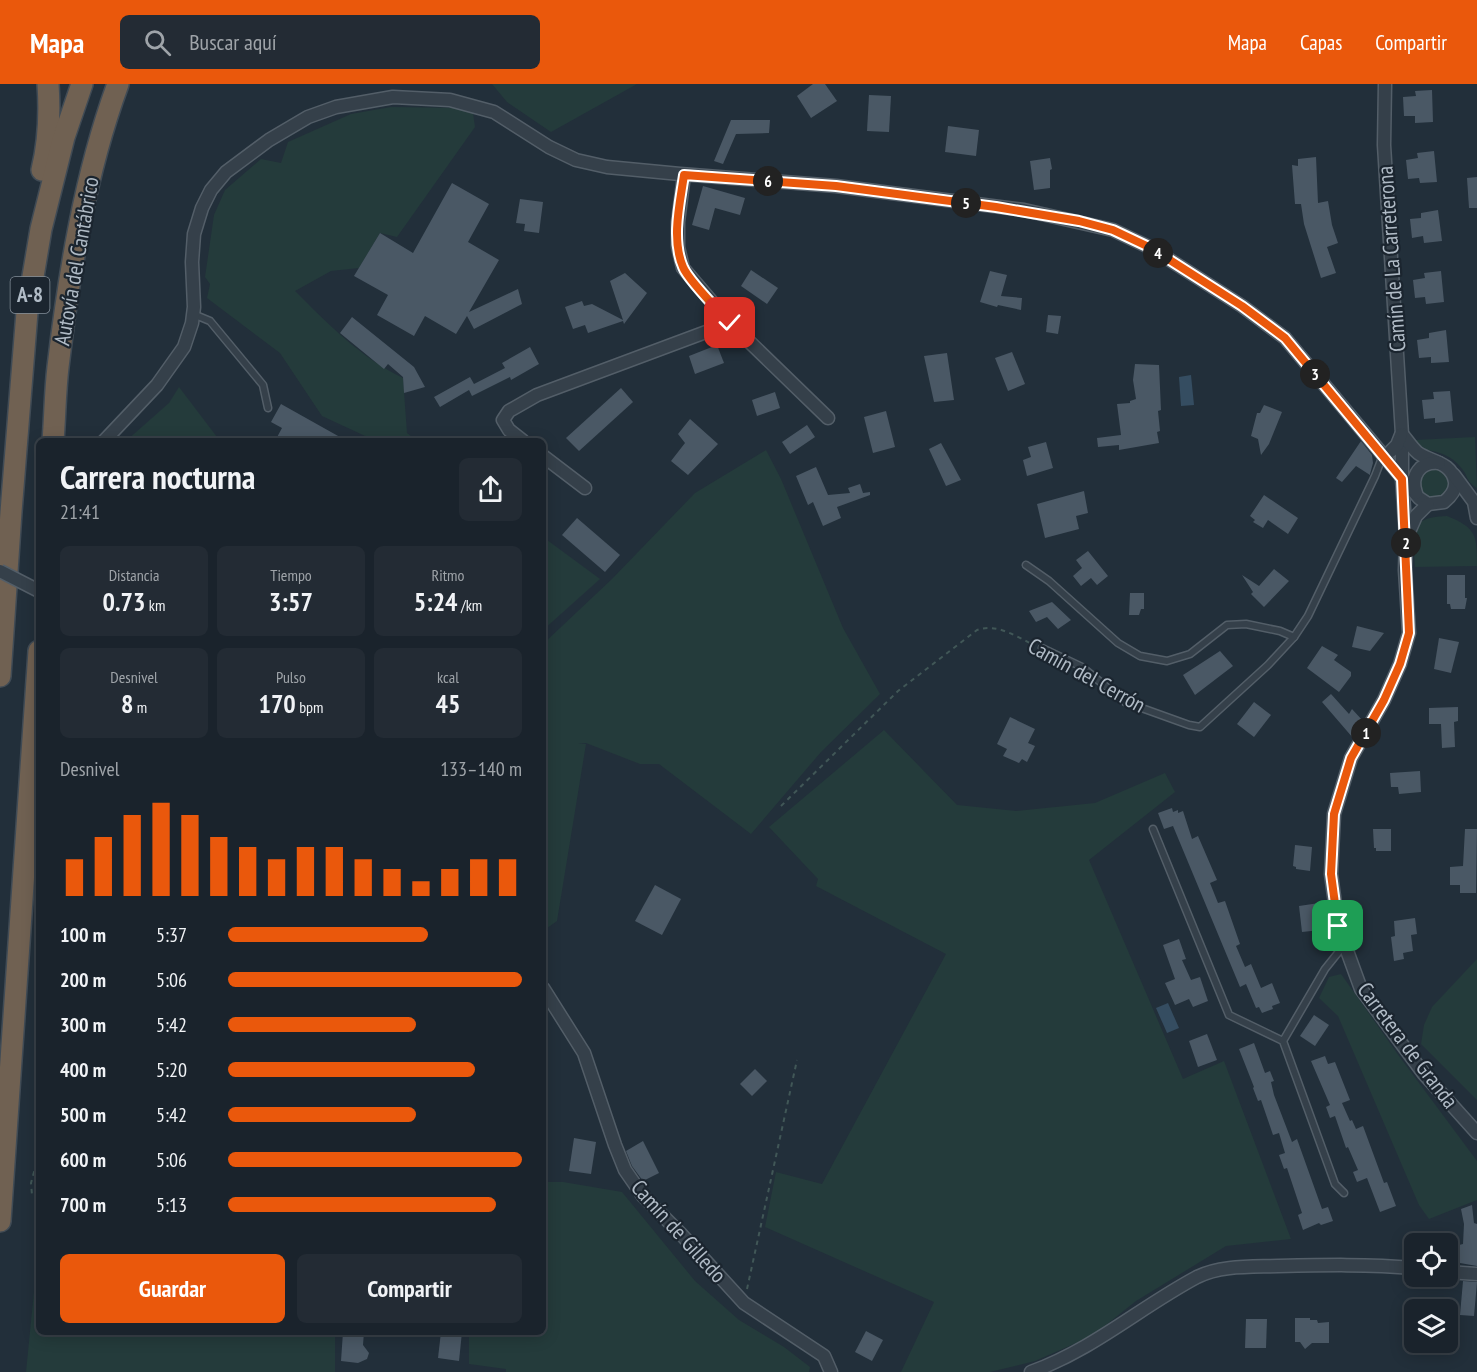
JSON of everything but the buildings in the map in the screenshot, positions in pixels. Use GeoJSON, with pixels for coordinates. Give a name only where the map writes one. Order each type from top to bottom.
{"type":"FeatureCollection","features":[{"type":"Feature","properties":{"kind":"highway"},"geometry":{"type":"LineString","coordinates":[[11,512],[16,327],[24,257],[47,149],[50,113],[48,84]]}},
{"type":"Feature","properties":{"kind":"highway","name":"Autovía del Cantábrico"},"geometry":{"type":"LineString","coordinates":[[0,676],[27,312],[41,229],[64,137],[82,84]]}},
{"type":"Feature","properties":{"kind":"highway","name":"Autovía del Cantábrico"},"geometry":{"type":"LineString","coordinates":[[53,438],[57,369],[75,255],[90,179],[108,111],[118,84]]}},
{"type":"Feature","properties":{"kind":"highway"},"geometry":{"type":"LineString","coordinates":[[0,1221],[36,695]]}},
{"type":"Feature","properties":{"kind":"street","name":"Camín de La Carreterona"},"geometry":{"type":"LineString","coordinates":[[1385,84],[1384,146],[1402,434],[1388,453],[1402,479]]}},
{"type":"Feature","properties":{"kind":"street"},"geometry":{"type":"LineString","coordinates":[[107,438],[157,385],[184,347],[194,314],[192,262],[194,234],[202,208],[211,190],[226,172],[269,140],[308,117],[336,107],[393,97],[450,100],[494,112],[549,147],[576,160],[607,167],[836,186],[996,207],[1079,221],[1113,230],[1161,255],[1242,306],[1285,338],[1388,453],[1402,479],[1428,504],[1476,502]]}},
{"type":"Feature","properties":{"kind":"street"},"geometry":{"type":"LineString","coordinates":[[684,175],[678,222],[678,247],[683,268],[730,323],[828,418]]}},
{"type":"Feature","properties":{"kind":"street"},"geometry":{"type":"LineString","coordinates":[[519,438],[508,430],[503,420],[509,411],[537,395],[730,323]]}},
{"type":"Feature","properties":{"kind":"street"},"geometry":{"type":"LineString","coordinates":[[1402,434],[1417,452],[1432,464]]}},
{"type":"Feature","properties":{"kind":"street"},"geometry":{"type":"LineString","coordinates":[[1388,453],[1450,469],[1455,486],[1453,493],[1444,502]]}},
{"type":"Feature","properties":{"kind":"street"},"geometry":{"type":"LineString","coordinates":[[546,458],[585,488]]}},
{"type":"Feature","properties":{"kind":"street"},"geometry":{"type":"LineString","coordinates":[[1402,479],[1432,464]]}},
{"type":"Feature","properties":{"kind":"street"},"geometry":{"type":"LineString","coordinates":[[1416,493],[1413,480],[1415,474],[1432,464]]}},
{"type":"Feature","properties":{"kind":"street"},"geometry":{"type":"LineString","coordinates":[[1452,474],[1476,502],[1477,518]]}},
{"type":"Feature","properties":{"kind":"street","name":"Carretera de Granda"},"geometry":{"type":"LineString","coordinates":[[1402,479],[1409,633],[1400,664],[1384,700],[1351,758],[1334,814],[1331,874],[1338,926],[1361,989],[1424,1074],[1477,1133]]}},
{"type":"Feature","properties":{"kind":"street","name":"Carretera de Granda"},"geometry":{"type":"LineString","coordinates":[[1406,538],[1416,516],[1428,504]]}},
{"type":"Feature","properties":{"kind":"street"},"geometry":{"type":"LineString","coordinates":[[0,571],[36,589]]}},
{"type":"Feature","properties":{"kind":"street","name":"Camín de Gilledo"},"geometry":{"type":"LineString","coordinates":[[546,993],[584,1053],[625,1170],[643,1196],[744,1303],[824,1356],[831,1372]]}},
{"type":"Feature","properties":{"kind":"street"},"geometry":{"type":"LineString","coordinates":[[1031,1372],[1056,1363],[1096,1342],[1199,1276],[1244,1267],[1349,1264],[1404,1267]]}},
{"type":"Feature","properties":{"kind":"street"},"geometry":{"type":"LineString","coordinates":[[1458,1273],[1477,1274]]}},
{"type":"Feature","properties":{"kind":"lane"},"geometry":{"type":"LineString","coordinates":[[194,314],[210,321],[263,386],[268,408]]}},
{"type":"Feature","properties":{"kind":"lane","name":"Camín del Cerrón"},"geometry":{"type":"LineString","coordinates":[[1042,648],[1082,667],[1125,702],[1200,727],[1268,665],[1294,637],[1313,606],[1388,453]]}},
{"type":"Feature","properties":{"kind":"lane"},"geometry":{"type":"LineString","coordinates":[[1026,566],[1049,581],[1118,643],[1140,656],[1167,661],[1190,654],[1227,625],[1246,624],[1294,637]]}},
{"type":"Feature","properties":{"kind":"lane"},"geometry":{"type":"LineString","coordinates":[[1153,829],[1229,1015],[1283,1041],[1335,1184],[1344,1193]]}},
{"type":"Feature","properties":{"kind":"lane"},"geometry":{"type":"LineString","coordinates":[[1283,1041],[1325,969],[1345,944]]}},
{"type":"Feature","properties":{"kind":"path","name":"Camín del Cerrón"},"geometry":{"type":"LineString","coordinates":[[782,806],[898,691],[977,630],[988,626],[996,628],[1042,648]]}},
{"type":"Feature","properties":{"kind":"path"},"geometry":{"type":"LineString","coordinates":[[744,1303],[797,1060]]}},
{"type":"Feature","properties":{"kind":"path"},"geometry":{"type":"LineString","coordinates":[[36,1165],[31,1183],[32,1195],[36,1197]]}},
{"type":"Feature","properties":{"kind":"green space"},"geometry":{"type":"Polygon","coordinates":[[[492,84],[637,84],[551,132],[507,102],[492,84]]]}},
{"type":"Feature","properties":{"kind":"green space"},"geometry":{"type":"Polygon","coordinates":[[[391,107],[459,108],[473,113],[475,127],[397,237],[380,233],[359,268],[331,271],[295,291],[359,350],[403,378],[407,433],[413,438],[370,438],[322,416],[280,353],[207,298],[210,284],[205,277],[214,215],[225,190],[261,159],[281,163],[288,142],[351,114],[391,107]]]}},
{"type":"Feature","properties":{"kind":"green space"},"geometry":{"type":"Polygon","coordinates":[[[179,387],[218,438],[129,438],[169,403],[179,387]]]}},
{"type":"Feature","properties":{"kind":"green space"},"geometry":{"type":"Polygon","coordinates":[[[1475,437],[1477,488],[1451,458],[1433,451],[1419,449],[1415,440],[1475,437]]]}},
{"type":"Feature","properties":{"kind":"green space"},"geometry":{"type":"Polygon","coordinates":[[[766,450],[781,479],[843,628],[880,694],[821,752],[751,834],[659,764],[640,764],[586,743],[578,744],[586,744],[557,921],[546,929],[546,641],[612,579],[695,493],[766,450]]]}},
{"type":"Feature","properties":{"kind":"green space"},"geometry":{"type":"Polygon","coordinates":[[[1434,468],[1444,473],[1449,483],[1444,493],[1434,498],[1424,493],[1419,483],[1424,473],[1434,468]]]}},
{"type":"Feature","properties":{"kind":"green space"},"geometry":{"type":"Polygon","coordinates":[[[1447,516],[1470,529],[1473,534],[1477,547],[1477,566],[1415,567],[1415,530],[1425,520],[1447,516]]]}},
{"type":"Feature","properties":{"kind":"green space"},"geometry":{"type":"Polygon","coordinates":[[[546,539],[600,579],[546,627],[546,539]]]}},
{"type":"Feature","properties":{"kind":"green space"},"geometry":{"type":"Polygon","coordinates":[[[884,730],[957,805],[1016,811],[1095,803],[1165,773],[1175,792],[1089,860],[1183,1079],[1224,1061],[1291,1239],[1226,1246],[1136,1301],[1092,1336],[1035,1361],[990,1372],[901,1372],[934,1302],[765,1227],[776,1172],[822,1184],[946,954],[816,886],[818,879],[769,827],[884,730]]]}},
{"type":"Feature","properties":{"kind":"green space"},"geometry":{"type":"Polygon","coordinates":[[[1477,959],[1477,1100],[1421,1044],[1424,1025],[1432,1007],[1477,959]]]}},
{"type":"Feature","properties":{"kind":"green space"},"geometry":{"type":"Polygon","coordinates":[[[1341,974],[1477,1161],[1477,1200],[1429,1219],[1419,1205],[1338,1016],[1319,998],[1329,977],[1341,974]]]}},
{"type":"Feature","properties":{"kind":"green space"},"geometry":{"type":"Polygon","coordinates":[[[546,1182],[563,1182],[622,1192],[695,1281],[739,1320],[784,1347],[810,1367],[809,1372],[506,1372],[506,1369],[469,1364],[469,1335],[546,1335],[546,1182]]]}},
{"type":"Feature","properties":{"kind":"green space"},"geometry":{"type":"Polygon","coordinates":[[[36,1271],[36,1335],[335,1335],[335,1372],[26,1372],[36,1271]]]}},
{"type":"Feature","properties":{"kind":"water"},"geometry":{"type":"Polygon","coordinates":[[[1191,375],[1194,405],[1181,406],[1179,377],[1191,375]]]}},
{"type":"Feature","properties":{"kind":"water"},"geometry":{"type":"Polygon","coordinates":[[[1168,1003],[1179,1028],[1167,1033],[1156,1008],[1168,1003]]]}},
{"type":"Feature","properties":{"kind":"route"},"geometry":{"type":"LineString","coordinates":[[730,323],[683,268],[678,247],[678,222],[684,175],[836,186],[1024,210],[1113,230],[1151,248],[1242,306],[1285,338],[1402,479],[1409,633],[1400,664],[1384,700],[1351,758],[1334,814],[1331,874],[1338,926]]}}]}
